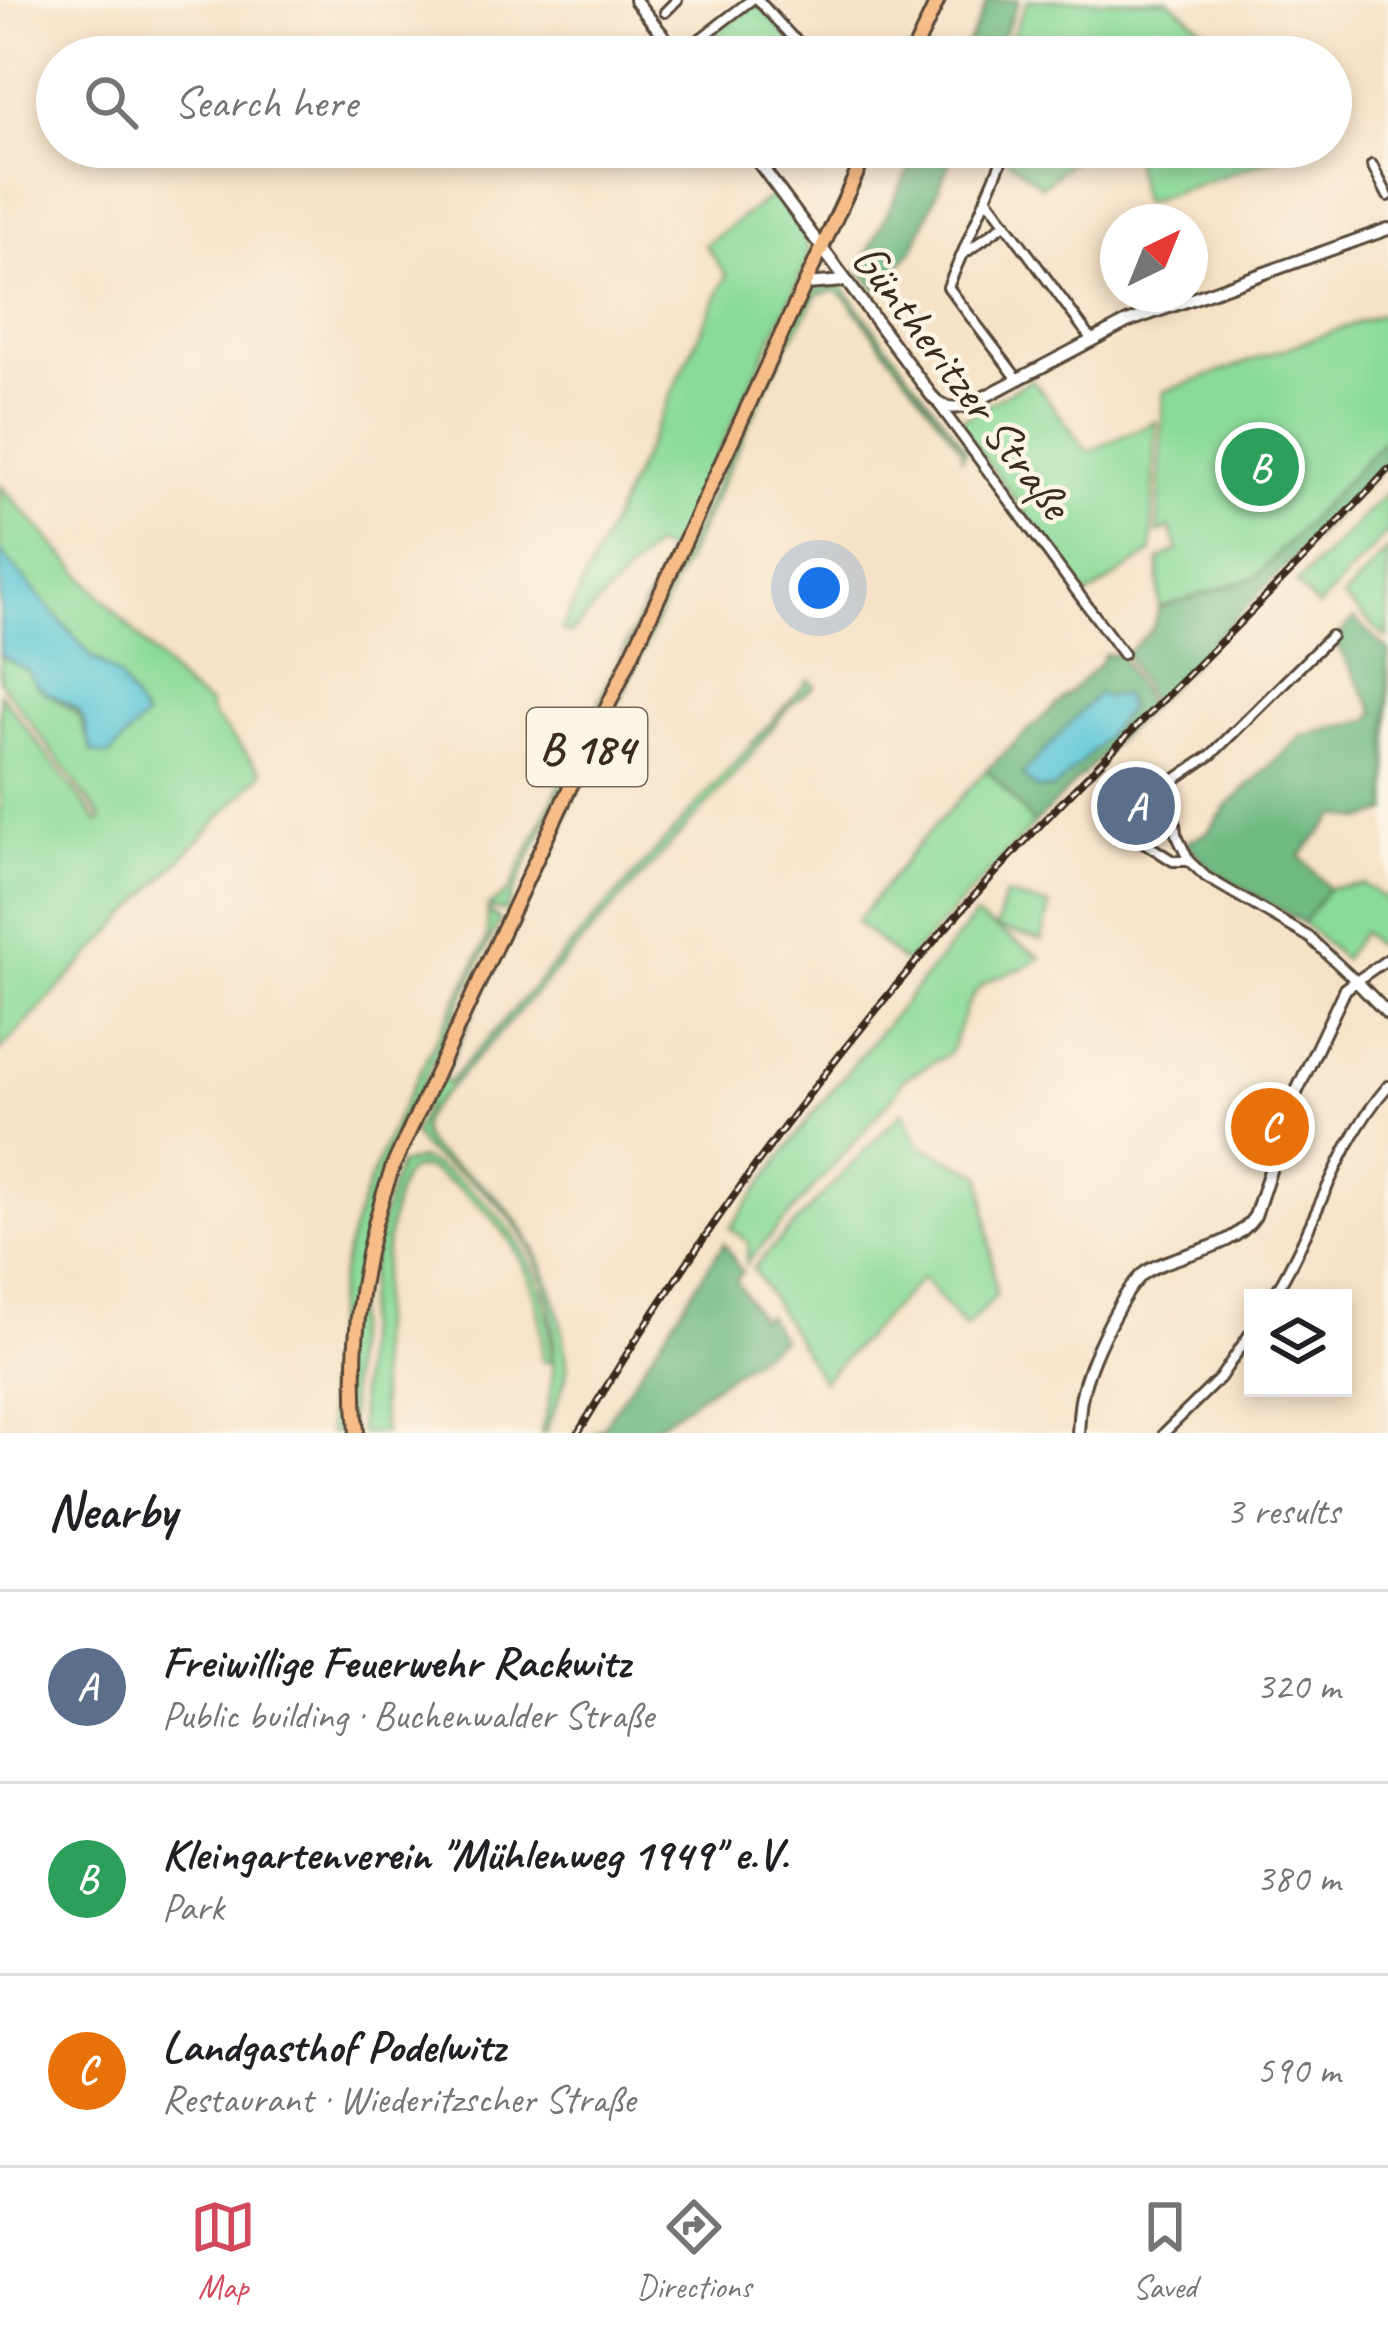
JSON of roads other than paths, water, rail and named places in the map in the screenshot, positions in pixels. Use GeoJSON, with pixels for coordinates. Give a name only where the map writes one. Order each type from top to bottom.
{"type":"FeatureCollection","features":[{"type":"Feature","properties":{"kind":"main road"},"geometry":{"type":"LineString","coordinates":[[921,36],[938,0]]}},
{"type":"Feature","properties":{"kind":"main road","name":"B 184"},"geometry":{"type":"LineString","coordinates":[[357,1433],[354,1370],[361,1291],[379,1207],[401,1146],[858,168]]}},
{"type":"Feature","properties":{"kind":"street"},"geometry":{"type":"LineString","coordinates":[[635,0],[664,36]]}},
{"type":"Feature","properties":{"kind":"street"},"geometry":{"type":"LineString","coordinates":[[665,12],[677,0]]}},
{"type":"Feature","properties":{"kind":"street"},"geometry":{"type":"LineString","coordinates":[[707,36],[755,0],[791,36]]}},
{"type":"Feature","properties":{"kind":"street"},"geometry":{"type":"LineString","coordinates":[[1372,165],[1388,196]]}},
{"type":"Feature","properties":{"kind":"street","name":"Güntheritzer Straße"},"geometry":{"type":"LineString","coordinates":[[762,168],[1123,655]]}},
{"type":"Feature","properties":{"kind":"street"},"geometry":{"type":"LineString","coordinates":[[999,168],[948,283],[949,292],[1017,378]]}},
{"type":"Feature","properties":{"kind":"street"},"geometry":{"type":"LineString","coordinates":[[986,197],[1092,340]]}},
{"type":"Feature","properties":{"kind":"street"},"geometry":{"type":"LineString","coordinates":[[960,256],[1006,223]]}},
{"type":"Feature","properties":{"kind":"street"},"geometry":{"type":"LineString","coordinates":[[938,404],[962,407],[1136,319],[1388,229]]}},
{"type":"Feature","properties":{"kind":"street"},"geometry":{"type":"LineString","coordinates":[[806,284],[845,282]]}},
{"type":"Feature","properties":{"kind":"street"},"geometry":{"type":"LineString","coordinates":[[1330,636],[1211,755],[1171,782],[1176,834],[1189,861],[1206,877],[1309,937],[1388,1014]]}},
{"type":"Feature","properties":{"kind":"street"},"geometry":{"type":"LineString","coordinates":[[1105,817],[1173,861],[1189,861]]}},
{"type":"Feature","properties":{"kind":"street"},"geometry":{"type":"LineString","coordinates":[[1078,1433],[1084,1386],[1133,1283],[1153,1268],[1205,1250],[1240,1231],[1256,1216],[1295,1095],[1341,995],[1388,959]]}},
{"type":"Feature","properties":{"kind":"street"},"geometry":{"type":"LineString","coordinates":[[1278,1289],[1301,1251],[1346,1144],[1388,1086]]}},
{"type":"Feature","properties":{"kind":"street"},"geometry":{"type":"LineString","coordinates":[[1164,1433],[1220,1378],[1244,1342]]}},
{"type":"Feature","properties":{"kind":"water"},"geometry":{"type":"Polygon","coordinates":[[[0,551],[92,657],[117,674],[145,718],[109,756],[93,753],[78,711],[0,655],[0,551]]]}},
{"type":"Feature","properties":{"kind":"water"},"geometry":{"type":"Polygon","coordinates":[[[1098,693],[1105,697],[1122,694],[1129,708],[1054,789],[1037,789],[1022,775],[1098,693]]]}},
{"type":"Feature","properties":{"kind":"railway"},"geometry":{"type":"LineString","coordinates":[[578,1433],[709,1230],[804,1100],[905,975],[1063,801],[1388,470]]}},
{"type":"Feature","properties":{"kind":"place","name":"Kleingartenverein \"Mühlenweg 1949\" e.V."},"geometry":{"type":"Point","coordinates":[1260,467]}},
{"type":"Feature","properties":{"kind":"place","name":"Freiwillige Feuerwehr Rackwitz"},"geometry":{"type":"Point","coordinates":[1136,806]}},
{"type":"Feature","properties":{"kind":"place","name":"Landgasthof Podelwitz"},"geometry":{"type":"Point","coordinates":[1270,1127]}}]}
